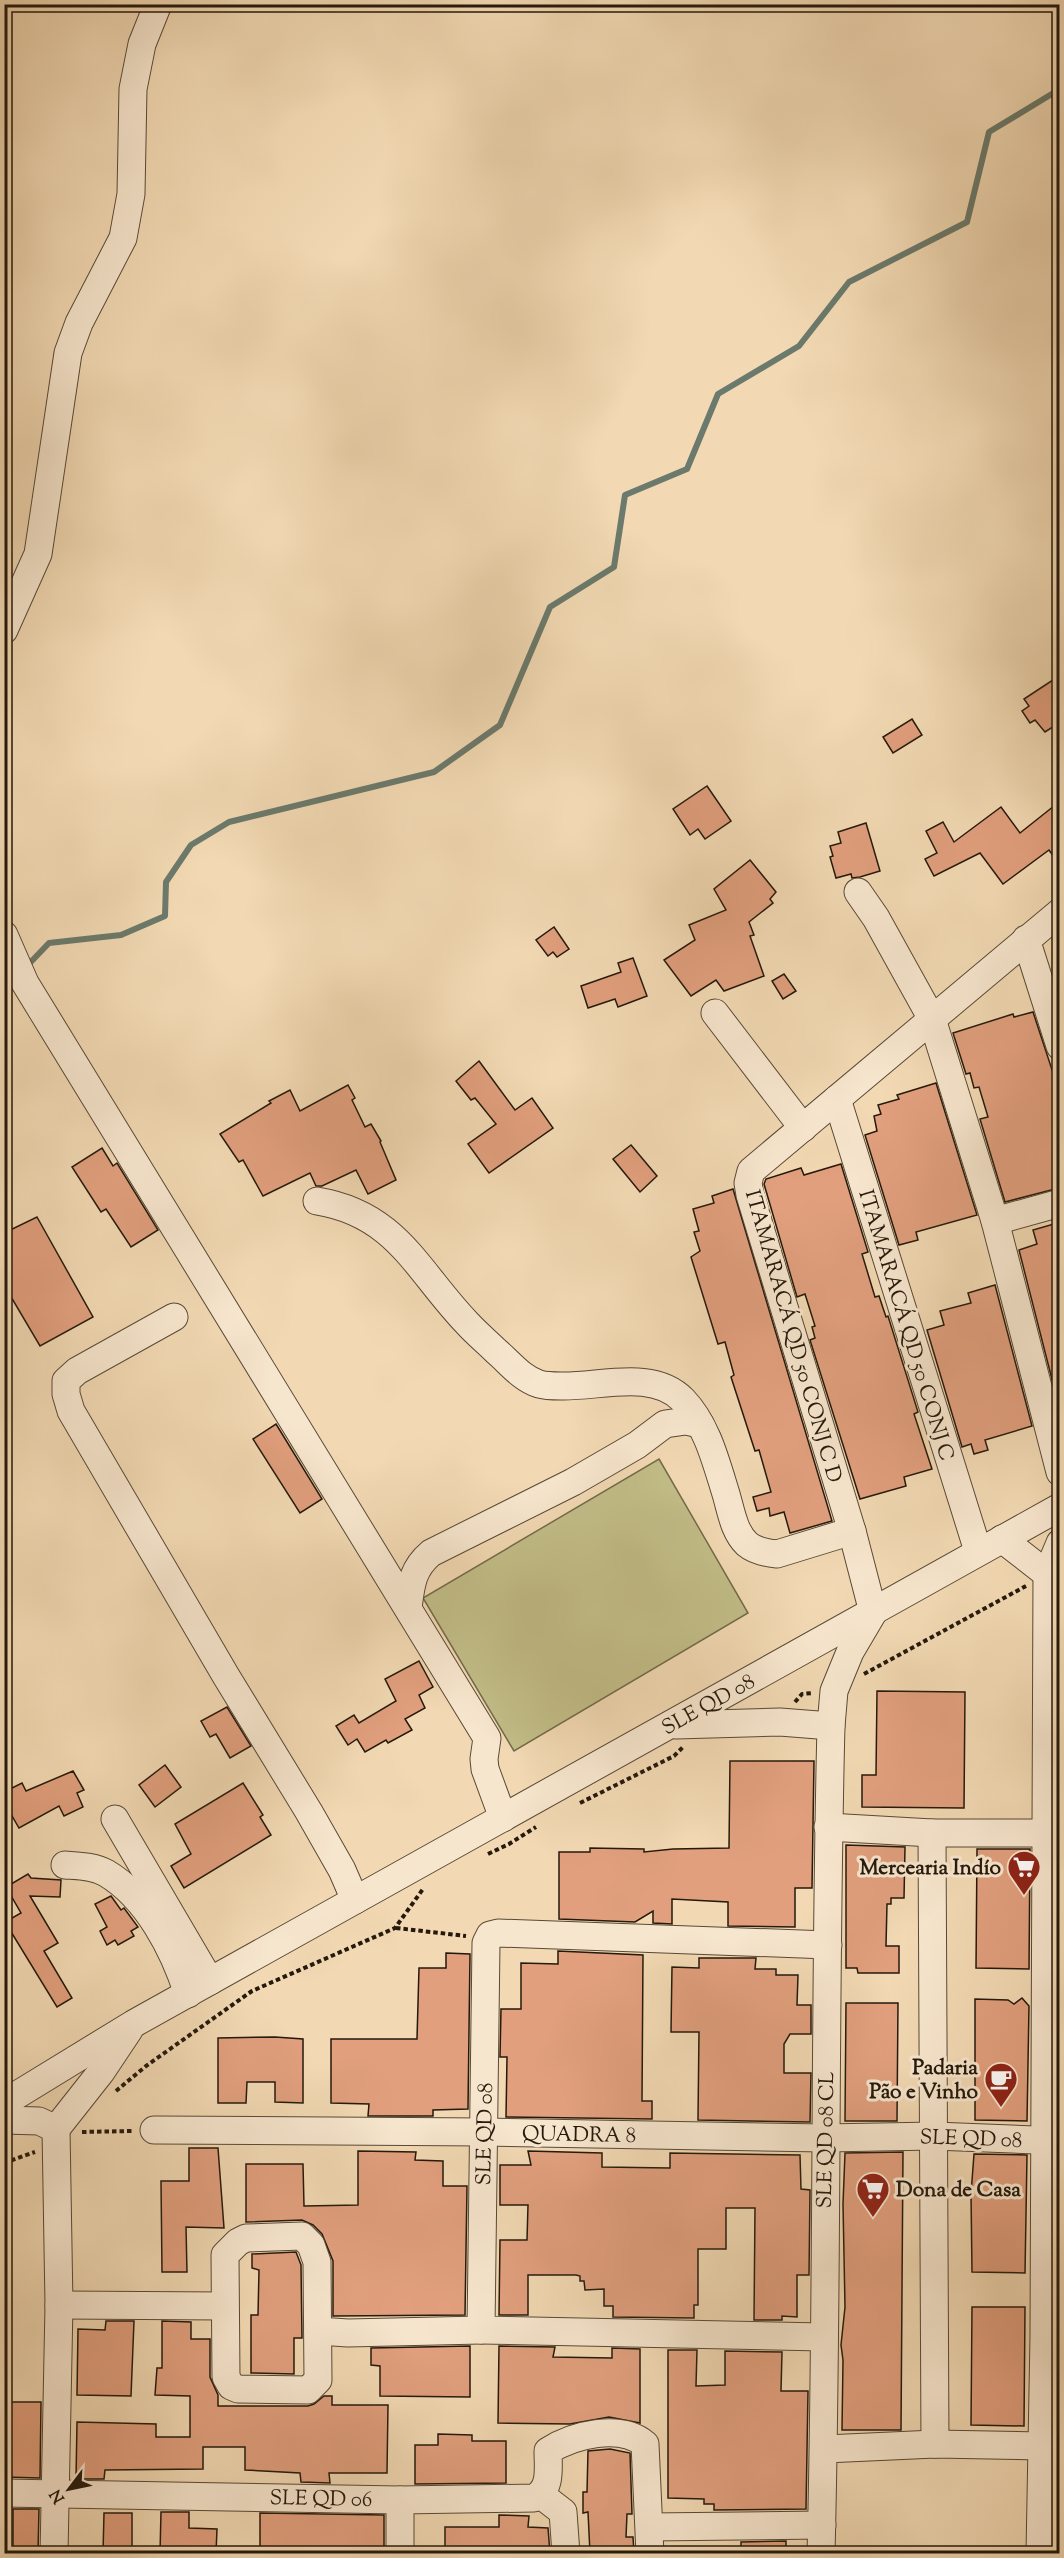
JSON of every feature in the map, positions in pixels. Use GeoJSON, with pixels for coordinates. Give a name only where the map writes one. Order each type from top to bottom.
{"type":"FeatureCollection","features":[{"type":"Feature","properties":{"kind":"street"},"geometry":{"type":"LineString","coordinates":[[4,630],[38,554],[68,353],[79,323],[123,238],[131,194],[133,89],[142,44],[158,4]]}},
{"type":"Feature","properties":{"kind":"street"},"geometry":{"type":"LineString","coordinates":[[858,892],[876,918],[932,1019],[994,1221],[1059,1472]]}},
{"type":"Feature","properties":{"kind":"street","name":"ITAMARACÁ QD 50 CONJ C D"},"geometry":{"type":"LineString","coordinates":[[873,1612],[852,1531],[748,1183],[752,1171],[1059,912]]}},
{"type":"Feature","properties":{"kind":"street"},"geometry":{"type":"LineString","coordinates":[[4,935],[25,983],[487,1738],[485,1769],[503,1818]]}},
{"type":"Feature","properties":{"kind":"street"},"geometry":{"type":"LineString","coordinates":[[1026,939],[1059,1046]]}},
{"type":"Feature","properties":{"kind":"street"},"geometry":{"type":"LineString","coordinates":[[715,1013],[803,1128]]}},
{"type":"Feature","properties":{"kind":"street","name":"ITAMARACÁ QD 50 CONJ C"},"geometry":{"type":"LineString","coordinates":[[837,1099],[978,1551]]}},
{"type":"Feature","properties":{"kind":"street"},"geometry":{"type":"LineString","coordinates":[[317,1201],[341,1205],[364,1215],[386,1230],[406,1249],[466,1322],[525,1378],[542,1385],[573,1386],[624,1382],[656,1384],[681,1398],[700,1424],[721,1477],[735,1528],[747,1544],[764,1552],[777,1554],[852,1531]]}},
{"type":"Feature","properties":{"kind":"street"},"geometry":{"type":"LineString","coordinates":[[994,1221],[1059,1203]]}},
{"type":"Feature","properties":{"kind":"street"},"geometry":{"type":"LineString","coordinates":[[174,1317],[77,1371],[66,1381],[66,1394],[71,1411],[226,1676],[309,1812],[342,1870],[355,1900]]}},
{"type":"Feature","properties":{"kind":"street"},"geometry":{"type":"LineString","coordinates":[[408,1608],[411,1585],[419,1563],[431,1553],[573,1482],[637,1445],[665,1424],[686,1421],[700,1424]]}},
{"type":"Feature","properties":{"kind":"street","name":"SLE QD 08"},"geometry":{"type":"LineString","coordinates":[[4,2103],[133,2024],[1059,1507]]}},
{"type":"Feature","properties":{"kind":"street"},"geometry":{"type":"LineString","coordinates":[[1002,1539],[1053,1574]]}},
{"type":"Feature","properties":{"kind":"street"},"geometry":{"type":"LineString","coordinates":[[1040,2553],[1050,2525],[1041,2446],[1052,2336],[1053,1944],[1046,1833],[1053,1754],[1053,1574],[1059,1543]]}},
{"type":"Feature","properties":{"kind":"street","name":"SLE QD 08 CL"},"geometry":{"type":"LineString","coordinates":[[821,2553],[825,2449],[823,2337],[831,1726],[834,1691],[850,1652],[873,1612]]}},
{"type":"Feature","properties":{"kind":"street"},"geometry":{"type":"LineString","coordinates":[[669,1726],[780,1722],[831,1726]]}},
{"type":"Feature","properties":{"kind":"street"},"geometry":{"type":"LineString","coordinates":[[115,1819],[199,1987]]}},
{"type":"Feature","properties":{"kind":"street"},"geometry":{"type":"LineString","coordinates":[[828,1827],[932,1833],[1046,1833]]}},
{"type":"Feature","properties":{"kind":"street"},"geometry":{"type":"LineString","coordinates":[[932,1833],[935,2444]]}},
{"type":"Feature","properties":{"kind":"street"},"geometry":{"type":"LineString","coordinates":[[65,1865],[89,1867],[105,1873],[130,1894],[152,1920],[170,1950],[199,1987]]}},
{"type":"Feature","properties":{"kind":"street"},"geometry":{"type":"LineString","coordinates":[[487,1939],[490,1935],[498,1933],[828,1945]]}},
{"type":"Feature","properties":{"kind":"street","name":"SLE QD 08"},"geometry":{"type":"LineString","coordinates":[[482,2330],[487,1939]]}},
{"type":"Feature","properties":{"kind":"street"},"geometry":{"type":"LineString","coordinates":[[54,2553],[59,2305],[56,2136],[133,2024]]}},
{"type":"Feature","properties":{"kind":"street"},"geometry":{"type":"LineString","coordinates":[[4,2120],[32,2120],[56,2136]]}},
{"type":"Feature","properties":{"kind":"street","name":"QUADRA 8"},"geometry":{"type":"LineString","coordinates":[[154,2130],[485,2132],[825,2138]]}},
{"type":"Feature","properties":{"kind":"street","name":"SLE QD 08"},"geometry":{"type":"LineString","coordinates":[[825,2138],[934,2136],[1052,2141]]}},
{"type":"Feature","properties":{"kind":"street"},"geometry":{"type":"LineString","coordinates":[[302,2236],[311,2245],[317,2262],[318,2331],[319,2376],[308,2390],[238,2389],[231,2386],[226,2377],[224,2306],[223,2258],[228,2250],[246,2238],[302,2236]]}},
{"type":"Feature","properties":{"kind":"street"},"geometry":{"type":"LineString","coordinates":[[59,2305],[224,2306]]}},
{"type":"Feature","properties":{"kind":"street"},"geometry":{"type":"LineString","coordinates":[[318,2331],[348,2333],[482,2330],[823,2337]]}},
{"type":"Feature","properties":{"kind":"street"},"geometry":{"type":"LineString","coordinates":[[566,2553],[563,2512],[541,2494],[548,2484],[548,2451],[572,2440],[603,2434],[636,2437],[645,2444],[650,2553]]}},
{"type":"Feature","properties":{"kind":"street"},"geometry":{"type":"LineString","coordinates":[[825,2449],[935,2444],[1041,2446]]}},
{"type":"Feature","properties":{"kind":"street","name":"SLE QD 06"},"geometry":{"type":"LineString","coordinates":[[4,2493],[400,2500],[534,2498],[541,2494]]}},
{"type":"Feature","properties":{"kind":"street"},"geometry":{"type":"LineString","coordinates":[[400,2500],[400,2553]]}},
{"type":"Feature","properties":{"kind":"street"},"geometry":{"type":"LineString","coordinates":[[650,2527],[822,2525]]}},
{"type":"Feature","properties":{"kind":"path"},"geometry":{"type":"LineString","coordinates":[[780,1722],[802,1694],[834,1691],[1053,1574]]}},
{"type":"Feature","properties":{"kind":"path"},"geometry":{"type":"LineString","coordinates":[[573,1806],[674,1756],[707,1723]]}},
{"type":"Feature","properties":{"kind":"path"},"geometry":{"type":"LineString","coordinates":[[481,1857],[509,1844],[544,1822]]}},
{"type":"Feature","properties":{"kind":"path"},"geometry":{"type":"LineString","coordinates":[[395,1928],[424,1887]]}},
{"type":"Feature","properties":{"kind":"path"},"geometry":{"type":"LineString","coordinates":[[107,2098],[146,2066],[252,1991],[395,1928],[487,1939]]}},
{"type":"Feature","properties":{"kind":"path"},"geometry":{"type":"LineString","coordinates":[[84,2123],[76,2132],[154,2130]]}},
{"type":"Feature","properties":{"kind":"path"},"geometry":{"type":"LineString","coordinates":[[4,2163],[56,2136]]}},
{"type":"Feature","properties":{"kind":"shaded area"},"geometry":{"type":"Polygon","coordinates":[[[659,1459],[748,1613],[514,1751],[423,1598],[659,1459]]]}},
{"type":"Feature","properties":{"kind":"building"},"geometry":{"type":"Polygon","coordinates":[[[1059,676],[1059,723],[1045,732],[1035,720],[1030,723],[1022,711],[1029,706],[1024,699],[1059,676]]]}},
{"type":"Feature","properties":{"kind":"building"},"geometry":{"type":"Polygon","coordinates":[[[912,719],[922,735],[893,753],[883,737],[912,719]]]}},
{"type":"Feature","properties":{"kind":"building"},"geometry":{"type":"Polygon","coordinates":[[[707,786],[731,821],[705,839],[698,829],[690,835],[673,809],[707,786]]]}},
{"type":"Feature","properties":{"kind":"building"},"geometry":{"type":"Polygon","coordinates":[[[1059,802],[1059,864],[1049,850],[1003,884],[980,853],[934,876],[925,859],[937,853],[926,831],[943,822],[954,842],[1001,807],[1020,833],[1059,802]]]}},
{"type":"Feature","properties":{"kind":"building"},"geometry":{"type":"Polygon","coordinates":[[[866,823],[880,871],[860,877],[852,878],[851,874],[836,878],[830,857],[833,856],[830,846],[841,843],[838,832],[866,823]]]}},
{"type":"Feature","properties":{"kind":"building"},"geometry":{"type":"Polygon","coordinates":[[[750,860],[776,892],[770,899],[773,903],[749,922],[754,935],[750,936],[764,976],[724,991],[716,980],[691,996],[664,960],[695,940],[689,925],[726,910],[714,889],[750,860]]]}},
{"type":"Feature","properties":{"kind":"building"},"geometry":{"type":"Polygon","coordinates":[[[554,927],[569,949],[557,957],[553,952],[548,956],[536,940],[554,927]]]}},
{"type":"Feature","properties":{"kind":"building"},"geometry":{"type":"Polygon","coordinates":[[[633,958],[647,996],[618,1007],[615,999],[588,1008],[581,986],[621,972],[618,963],[633,958]]]}},
{"type":"Feature","properties":{"kind":"building"},"geometry":{"type":"Polygon","coordinates":[[[784,974],[796,991],[783,999],[772,981],[784,974]]]}},
{"type":"Feature","properties":{"kind":"building"},"geometry":{"type":"Polygon","coordinates":[[[1033,1012],[1059,1091],[1059,1188],[1005,1202],[980,1119],[988,1117],[979,1087],[974,1088],[970,1073],[966,1074],[953,1033],[1013,1014],[1014,1017],[1033,1012]]]}},
{"type":"Feature","properties":{"kind":"building"},"geometry":{"type":"Polygon","coordinates":[[[479,1061],[515,1110],[532,1098],[553,1128],[489,1173],[468,1144],[496,1124],[475,1098],[471,1100],[456,1081],[479,1061]]]}},
{"type":"Feature","properties":{"kind":"building"},"geometry":{"type":"Polygon","coordinates":[[[936,1083],[977,1215],[916,1232],[918,1240],[899,1245],[865,1135],[877,1131],[874,1116],[881,1114],[878,1105],[899,1099],[897,1095],[936,1083]]]}},
{"type":"Feature","properties":{"kind":"building"},"geometry":{"type":"Polygon","coordinates":[[[348,1085],[355,1098],[352,1100],[365,1127],[371,1124],[381,1141],[396,1180],[368,1194],[356,1170],[322,1186],[316,1186],[310,1173],[263,1196],[243,1160],[239,1162],[220,1134],[271,1103],[269,1101],[290,1090],[300,1111],[348,1085]]]}},
{"type":"Feature","properties":{"kind":"building"},"geometry":{"type":"Polygon","coordinates":[[[631,1145],[657,1176],[640,1192],[613,1159],[631,1145]]]}},
{"type":"Feature","properties":{"kind":"building"},"geometry":{"type":"Polygon","coordinates":[[[102,1148],[113,1166],[117,1163],[158,1230],[131,1247],[106,1209],[101,1212],[72,1167],[102,1148]]]}},
{"type":"Feature","properties":{"kind":"building"},"geometry":{"type":"Polygon","coordinates":[[[841,1164],[868,1252],[862,1254],[875,1297],[879,1296],[886,1317],[888,1316],[918,1412],[914,1414],[932,1469],[904,1477],[906,1486],[860,1499],[810,1340],[815,1338],[812,1327],[815,1326],[805,1294],[797,1297],[764,1184],[766,1179],[801,1168],[804,1175],[841,1164]]]}},
{"type":"Feature","properties":{"kind":"building"},"geometry":{"type":"Polygon","coordinates":[[[733,1189],[832,1521],[790,1533],[784,1512],[770,1516],[769,1508],[757,1511],[753,1497],[771,1492],[759,1450],[755,1451],[731,1377],[734,1375],[725,1342],[718,1344],[691,1257],[700,1251],[694,1232],[699,1231],[693,1209],[714,1203],[712,1196],[733,1189]]]}},
{"type":"Feature","properties":{"kind":"building"},"geometry":{"type":"Polygon","coordinates":[[[37,1217],[93,1317],[40,1346],[4,1285],[4,1233],[37,1217]]]}},
{"type":"Feature","properties":{"kind":"building"},"geometry":{"type":"Polygon","coordinates":[[[1059,1219],[1059,1394],[1056,1395],[1019,1250],[1037,1244],[1033,1230],[1054,1224],[1053,1221],[1059,1219]]]}},
{"type":"Feature","properties":{"kind":"building"},"geometry":{"type":"Polygon","coordinates":[[[995,1285],[1032,1426],[985,1440],[988,1450],[974,1454],[971,1444],[962,1447],[927,1330],[944,1325],[940,1311],[971,1303],[968,1293],[995,1285]]]}},
{"type":"Feature","properties":{"kind":"building"},"geometry":{"type":"Polygon","coordinates":[[[276,1424],[322,1499],[300,1513],[253,1439],[276,1424]]]}},
{"type":"Feature","properties":{"kind":"building"},"geometry":{"type":"Polygon","coordinates":[[[419,1661],[433,1687],[419,1695],[425,1708],[405,1719],[412,1730],[388,1743],[386,1740],[365,1752],[357,1739],[348,1745],[336,1726],[354,1715],[359,1723],[396,1701],[385,1679],[419,1661]]]}},
{"type":"Feature","properties":{"kind":"building"},"geometry":{"type":"Polygon","coordinates":[[[877,1691],[965,1692],[964,1808],[862,1807],[862,1775],[876,1775],[877,1691]]]}},
{"type":"Feature","properties":{"kind":"building"},"geometry":{"type":"Polygon","coordinates":[[[227,1707],[251,1746],[230,1758],[216,1734],[210,1737],[201,1721],[227,1707]]]}},
{"type":"Feature","properties":{"kind":"building"},"geometry":{"type":"Polygon","coordinates":[[[730,1761],[814,1761],[812,1888],[795,1888],[795,1927],[728,1926],[728,1902],[672,1899],[672,1924],[653,1923],[653,1911],[635,1922],[559,1919],[559,1852],[590,1852],[590,1848],[644,1849],[644,1852],[729,1848],[730,1761]]]}},
{"type":"Feature","properties":{"kind":"building"},"geometry":{"type":"Polygon","coordinates":[[[165,1765],[181,1787],[155,1807],[139,1785],[165,1765]]]}},
{"type":"Feature","properties":{"kind":"building"},"geometry":{"type":"Polygon","coordinates":[[[73,1771],[84,1790],[77,1793],[83,1807],[64,1816],[59,1806],[19,1828],[4,1802],[4,1792],[22,1783],[26,1791],[73,1771]]]}},
{"type":"Feature","properties":{"kind":"building"},"geometry":{"type":"Polygon","coordinates":[[[243,1783],[263,1815],[260,1817],[271,1835],[184,1888],[171,1866],[191,1854],[175,1824],[243,1783]]]}},
{"type":"Feature","properties":{"kind":"building"},"geometry":{"type":"Polygon","coordinates":[[[846,1845],[905,1847],[904,1898],[891,1898],[891,1904],[887,1904],[886,1946],[899,1946],[899,1973],[858,1973],[857,1968],[846,1968],[846,1845]]]}},
{"type":"Feature","properties":{"kind":"building"},"geometry":{"type":"Polygon","coordinates":[[[977,1849],[1030,1849],[1029,1969],[976,1968],[977,1849]]]}},
{"type":"Feature","properties":{"kind":"building"},"geometry":{"type":"Polygon","coordinates":[[[28,1874],[31,1878],[61,1880],[60,1897],[30,1896],[58,1943],[44,1951],[72,1998],[57,2007],[5,1922],[21,1913],[6,1887],[28,1874]]]}},
{"type":"Feature","properties":{"kind":"building"},"geometry":{"type":"Polygon","coordinates":[[[111,1896],[121,1910],[124,1908],[138,1927],[131,1931],[134,1936],[118,1945],[115,1940],[107,1945],[100,1931],[107,1927],[95,1904],[111,1896]]]}},
{"type":"Feature","properties":{"kind":"building"},"geometry":{"type":"Polygon","coordinates":[[[558,1951],[643,1955],[642,2101],[652,2101],[652,2119],[506,2117],[507,2057],[500,2057],[501,2009],[521,2009],[521,1963],[558,1964],[558,1951]]]}},
{"type":"Feature","properties":{"kind":"building"},"geometry":{"type":"Polygon","coordinates":[[[446,1953],[470,1954],[468,2109],[433,2110],[433,2116],[368,2116],[369,2104],[331,2103],[331,2039],[417,2039],[419,1968],[446,1968],[446,1953]]]}},
{"type":"Feature","properties":{"kind":"building"},"geometry":{"type":"Polygon","coordinates":[[[699,1958],[756,1958],[755,1969],[776,1969],[776,1975],[798,1975],[797,2005],[811,2005],[811,2034],[790,2034],[784,2044],[784,2073],[811,2073],[810,2122],[698,2120],[699,2032],[671,2032],[672,1967],[699,1968],[699,1958]]]}},
{"type":"Feature","properties":{"kind":"building"},"geometry":{"type":"Polygon","coordinates":[[[1022,1998],[1029,2006],[1027,2121],[975,2120],[975,1999],[1008,2000],[1014,2004],[1022,1998]]]}},
{"type":"Feature","properties":{"kind":"building"},"geometry":{"type":"Polygon","coordinates":[[[846,2003],[898,2003],[897,2121],[845,2121],[846,2003]]]}},
{"type":"Feature","properties":{"kind":"building"},"geometry":{"type":"Polygon","coordinates":[[[218,2038],[303,2039],[303,2103],[275,2102],[275,2082],[247,2082],[246,2103],[218,2103],[218,2038]]]}},
{"type":"Feature","properties":{"kind":"building"},"geometry":{"type":"Polygon","coordinates":[[[189,2148],[218,2148],[224,2228],[186,2227],[187,2272],[162,2272],[161,2181],[189,2181],[189,2148]]]}},
{"type":"Feature","properties":{"kind":"building"},"geometry":{"type":"Polygon","coordinates":[[[358,2151],[416,2152],[415,2160],[443,2161],[443,2186],[467,2186],[465,2315],[333,2316],[333,2261],[322,2234],[313,2225],[302,2220],[246,2222],[246,2164],[303,2164],[304,2206],[358,2205],[358,2151]]]}},
{"type":"Feature","properties":{"kind":"building"},"geometry":{"type":"Polygon","coordinates":[[[528,2151],[602,2153],[602,2167],[670,2168],[670,2153],[800,2155],[801,2189],[810,2190],[809,2275],[797,2275],[797,2317],[782,2316],[782,2320],[754,2320],[755,2208],[726,2208],[726,2249],[698,2249],[698,2305],[694,2305],[694,2318],[613,2317],[613,2306],[604,2306],[604,2289],[585,2290],[584,2281],[580,2281],[580,2276],[576,2275],[528,2275],[528,2315],[499,2315],[500,2240],[527,2240],[528,2205],[500,2205],[500,2165],[531,2165],[528,2151]]]}},
{"type":"Feature","properties":{"kind":"building"},"geometry":{"type":"Polygon","coordinates":[[[903,2152],[901,2430],[842,2430],[843,2360],[841,2345],[845,2307],[843,2204],[845,2153],[903,2152]]]}},
{"type":"Feature","properties":{"kind":"building"},"geometry":{"type":"Polygon","coordinates":[[[974,2154],[1027,2155],[1025,2273],[972,2272],[971,2194],[974,2154]]]}},
{"type":"Feature","properties":{"kind":"building"},"geometry":{"type":"Polygon","coordinates":[[[296,2252],[301,2265],[302,2338],[294,2338],[294,2374],[251,2373],[251,2315],[258,2315],[259,2270],[252,2268],[252,2254],[296,2252]]]}},
{"type":"Feature","properties":{"kind":"building"},"geometry":{"type":"Polygon","coordinates":[[[972,2307],[1025,2307],[1024,2426],[971,2425],[972,2307]]]}},
{"type":"Feature","properties":{"kind":"building"},"geometry":{"type":"Polygon","coordinates":[[[106,2321],[134,2321],[131,2396],[77,2395],[78,2329],[105,2330],[106,2321]]]}},
{"type":"Feature","properties":{"kind":"building"},"geometry":{"type":"Polygon","coordinates":[[[162,2321],[191,2322],[191,2339],[210,2339],[210,2377],[218,2395],[218,2406],[308,2406],[324,2396],[332,2396],[332,2405],[388,2405],[387,2473],[329,2473],[330,2483],[301,2482],[300,2473],[245,2470],[245,2447],[203,2447],[203,2469],[105,2470],[104,2479],[76,2479],[77,2422],[156,2424],[156,2437],[190,2437],[190,2396],[155,2395],[157,2368],[162,2368],[162,2321]]]}},
{"type":"Feature","properties":{"kind":"building"},"geometry":{"type":"Polygon","coordinates":[[[470,2346],[470,2397],[380,2396],[380,2366],[371,2365],[371,2348],[470,2346]]]}},
{"type":"Feature","properties":{"kind":"building"},"geometry":{"type":"Polygon","coordinates":[[[499,2346],[555,2347],[553,2357],[612,2358],[612,2348],[640,2349],[640,2423],[609,2417],[570,2424],[498,2423],[499,2346]]]}},
{"type":"Feature","properties":{"kind":"building"},"geometry":{"type":"Polygon","coordinates":[[[668,2350],[697,2350],[696,2386],[725,2385],[725,2351],[782,2352],[781,2391],[808,2391],[806,2509],[714,2510],[714,2504],[704,2504],[704,2499],[668,2498],[668,2350]]]}},
{"type":"Feature","properties":{"kind":"building"},"geometry":{"type":"Polygon","coordinates":[[[4,2402],[41,2402],[40,2478],[4,2477],[4,2402]]]}},
{"type":"Feature","properties":{"kind":"building"},"geometry":{"type":"Polygon","coordinates":[[[438,2434],[472,2435],[472,2441],[506,2441],[506,2483],[415,2484],[415,2445],[438,2445],[438,2434]]]}},
{"type":"Feature","properties":{"kind":"building"},"geometry":{"type":"Polygon","coordinates":[[[610,2449],[630,2453],[632,2514],[627,2514],[626,2537],[633,2537],[634,2553],[590,2553],[588,2512],[583,2513],[583,2492],[587,2492],[588,2451],[610,2449]]]}},
{"type":"Feature","properties":{"kind":"building"},"geometry":{"type":"Polygon","coordinates":[[[13,2509],[39,2509],[38,2553],[13,2553],[13,2509]]]}},
{"type":"Feature","properties":{"kind":"building"},"geometry":{"type":"Polygon","coordinates":[[[161,2512],[189,2512],[189,2528],[217,2529],[216,2553],[160,2553],[161,2512]]]}},
{"type":"Feature","properties":{"kind":"building"},"geometry":{"type":"Polygon","coordinates":[[[104,2513],[132,2513],[132,2553],[103,2553],[104,2513]]]}},
{"type":"Feature","properties":{"kind":"building"},"geometry":{"type":"Polygon","coordinates":[[[260,2513],[384,2515],[384,2553],[260,2553],[260,2513]]]}},
{"type":"Feature","properties":{"kind":"building"},"geometry":{"type":"Polygon","coordinates":[[[499,2515],[529,2516],[528,2527],[548,2528],[550,2553],[445,2553],[445,2527],[499,2527],[499,2515]]]}},
{"type":"Feature","properties":{"kind":"building"},"geometry":{"type":"Polygon","coordinates":[[[786,2541],[786,2553],[741,2553],[741,2542],[786,2541]]]}},
{"type":"Feature","properties":{"kind":"waterway"},"geometry":{"type":"LineString","coordinates":[[26,967],[49,943],[121,935],[165,916],[166,882],[191,845],[229,822],[434,772],[500,725],[550,607],[614,567],[625,495],[687,469],[718,394],[799,346],[849,282],[967,222],[989,132],[1060,89]]}},
{"type":"Feature","properties":{"kind":"waterway"},"geometry":{"type":"LineString","coordinates":[[4,989],[14,979]]}},
{"type":"Feature","properties":{"kind":"place","name":"Mercearia Indío"},"geometry":{"type":"Point","coordinates":[1024,1896]}},
{"type":"Feature","properties":{"kind":"place","name":"Padaria Pão e Vinho"},"geometry":{"type":"Point","coordinates":[1001,2108]}},
{"type":"Feature","properties":{"kind":"place","name":"Dona de Casa"},"geometry":{"type":"Point","coordinates":[873,2218]}}]}
